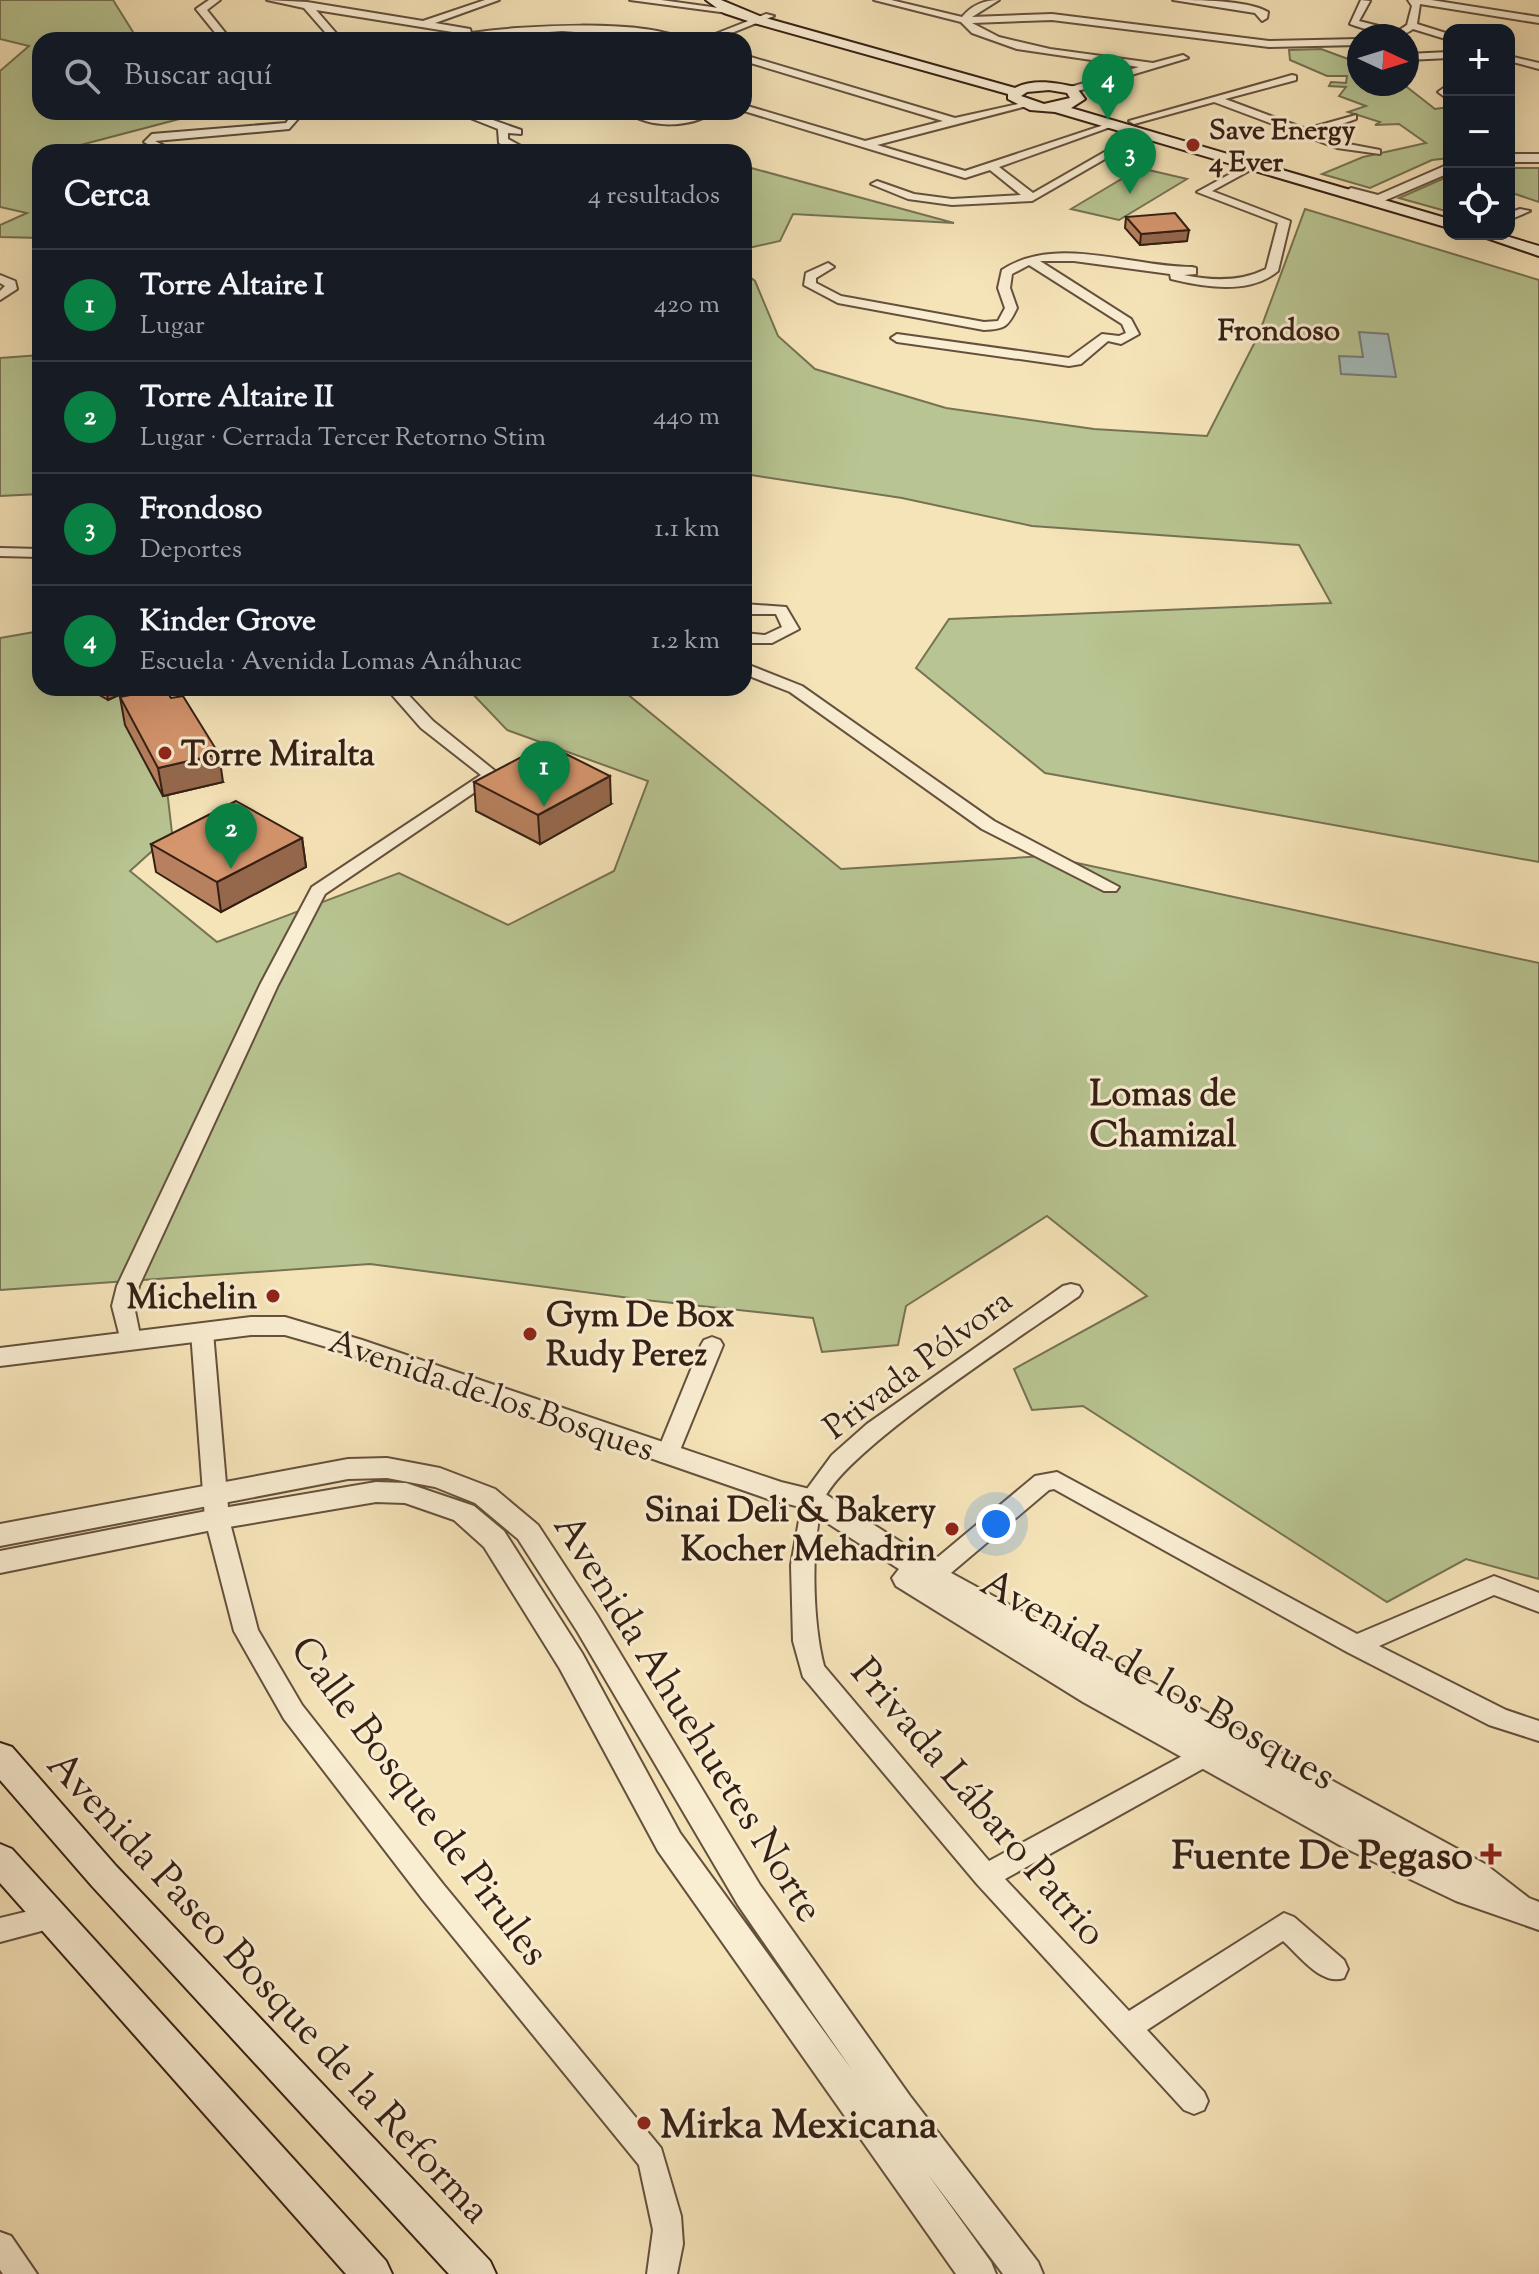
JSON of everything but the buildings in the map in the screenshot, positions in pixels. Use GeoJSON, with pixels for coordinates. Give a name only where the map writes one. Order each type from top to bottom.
{"type":"FeatureCollection","features":[{"type":"Feature","properties":{"kind":"main road"},"geometry":{"type":"LineString","coordinates":[[712,0],[1109,124],[1443,222]]}},
{"type":"Feature","properties":{"kind":"main road"},"geometry":{"type":"LineString","coordinates":[[1021,95],[1049,86],[1134,121],[1443,212]]}},
{"type":"Feature","properties":{"kind":"main road"},"geometry":{"type":"LineString","coordinates":[[1054,107],[1072,97]]}},
{"type":"Feature","properties":{"kind":"main road"},"geometry":{"type":"LineString","coordinates":[[1515,235],[1539,242]]}},
{"type":"Feature","properties":{"kind":"main road"},"geometry":{"type":"LineString","coordinates":[[1503,240],[1539,251]]}},
{"type":"Feature","properties":{"kind":"main road","name":"Avenida Paseo Bosque de la Reforma"},"geometry":{"type":"LineString","coordinates":[[0,1757],[104,1876],[476,2274]]}},
{"type":"Feature","properties":{"kind":"main road"},"geometry":{"type":"LineString","coordinates":[[4,1875],[50,1918],[372,2274]]}},
{"type":"Feature","properties":{"kind":"street"},"geometry":{"type":"LineString","coordinates":[[215,0],[201,9],[220,32]]}},
{"type":"Feature","properties":{"kind":"street"},"geometry":{"type":"LineString","coordinates":[[272,0],[472,32]]}},
{"type":"Feature","properties":{"kind":"street"},"geometry":{"type":"LineString","coordinates":[[422,24],[494,0]]}},
{"type":"Feature","properties":{"kind":"street"},"geometry":{"type":"LineString","coordinates":[[635,0],[729,5]]}},
{"type":"Feature","properties":{"kind":"street"},"geometry":{"type":"LineString","coordinates":[[879,0],[964,20],[1060,18],[1269,44],[1347,42]]}},
{"type":"Feature","properties":{"kind":"street"},"geometry":{"type":"LineString","coordinates":[[964,20],[972,11],[994,0]]}},
{"type":"Feature","properties":{"kind":"street"},"geometry":{"type":"LineString","coordinates":[[1178,0],[1256,10],[1263,12],[1262,18]]}},
{"type":"Feature","properties":{"kind":"street"},"geometry":{"type":"LineString","coordinates":[[1413,0],[1537,20]]}},
{"type":"Feature","properties":{"kind":"street"},"geometry":{"type":"LineString","coordinates":[[1412,24],[1417,6],[1413,0]]}},
{"type":"Feature","properties":{"kind":"street"},"geometry":{"type":"LineString","coordinates":[[1360,24],[1353,22],[1365,1]]}},
{"type":"Feature","properties":{"kind":"street"},"geometry":{"type":"LineString","coordinates":[[307,5],[330,32]]}},
{"type":"Feature","properties":{"kind":"street"},"geometry":{"type":"LineString","coordinates":[[726,32],[763,18]]}},
{"type":"Feature","properties":{"kind":"street"},"geometry":{"type":"LineString","coordinates":[[964,20],[976,33],[1008,45],[1151,66]]}},
{"type":"Feature","properties":{"kind":"street"},"geometry":{"type":"LineString","coordinates":[[492,32],[564,27],[630,32]]}},
{"type":"Feature","properties":{"kind":"street"},"geometry":{"type":"LineString","coordinates":[[1419,28],[1443,35]]}},
{"type":"Feature","properties":{"kind":"street"},"geometry":{"type":"LineString","coordinates":[[1419,56],[1443,55]]}},
{"type":"Feature","properties":{"kind":"street"},"geometry":{"type":"LineString","coordinates":[[1072,97],[1151,66],[1183,58]]}},
{"type":"Feature","properties":{"kind":"street"},"geometry":{"type":"LineString","coordinates":[[1515,58],[1539,66]]}},
{"type":"Feature","properties":{"kind":"street"},"geometry":{"type":"LineString","coordinates":[[752,60],[953,121]]}},
{"type":"Feature","properties":{"kind":"street"},"geometry":{"type":"LineString","coordinates":[[1134,121],[1292,78]]}},
{"type":"Feature","properties":{"kind":"street"},"geometry":{"type":"LineString","coordinates":[[864,145],[953,121],[1021,95]]}},
{"type":"Feature","properties":{"kind":"street"},"geometry":{"type":"LineString","coordinates":[[1215,99],[1341,146],[1376,152]]}},
{"type":"Feature","properties":{"kind":"street"},"geometry":{"type":"LineString","coordinates":[[752,110],[965,175],[1109,124]]}},
{"type":"Feature","properties":{"kind":"street"},"geometry":{"type":"LineString","coordinates":[[1309,132],[1352,117]]}},
{"type":"Feature","properties":{"kind":"street"},"geometry":{"type":"LineString","coordinates":[[153,144],[149,142],[152,137],[289,126],[293,120]]}},
{"type":"Feature","properties":{"kind":"street"},"geometry":{"type":"LineString","coordinates":[[483,120],[517,132]]}},
{"type":"Feature","properties":{"kind":"street"},"geometry":{"type":"LineString","coordinates":[[656,120],[674,123],[684,120]]}},
{"type":"Feature","properties":{"kind":"street"},"geometry":{"type":"LineString","coordinates":[[503,127],[503,141],[510,144]]}},
{"type":"Feature","properties":{"kind":"street"},"geometry":{"type":"LineString","coordinates":[[877,184],[912,197],[952,202],[1032,198],[1112,152]]}},
{"type":"Feature","properties":{"kind":"street"},"geometry":{"type":"LineString","coordinates":[[1515,161],[1539,161]]}},
{"type":"Feature","properties":{"kind":"street"},"geometry":{"type":"LineString","coordinates":[[1343,193],[1375,199],[1378,194],[1443,164]]}},
{"type":"Feature","properties":{"kind":"street"},"geometry":{"type":"LineString","coordinates":[[828,267],[810,276],[810,285],[838,299],[984,326],[1003,325],[1011,308],[1004,288],[1006,273],[1016,264],[1055,256],[1188,275],[1221,283],[1244,278],[1272,271],[1284,221],[1203,192],[1252,165]]}},
{"type":"Feature","properties":{"kind":"street"},"geometry":{"type":"LineString","coordinates":[[992,166],[1032,198]]}},
{"type":"Feature","properties":{"kind":"street"},"geometry":{"type":"LineString","coordinates":[[1378,194],[1443,170]]}},
{"type":"Feature","properties":{"kind":"street"},"geometry":{"type":"LineString","coordinates":[[1515,215],[1524,211]]}},
{"type":"Feature","properties":{"kind":"street"},"geometry":{"type":"LineString","coordinates":[[897,338],[1069,362],[1076,361],[1106,337],[1121,340],[1130,337],[1133,330],[1127,322],[1031,261]]}},
{"type":"Feature","properties":{"kind":"street"},"geometry":{"type":"LineString","coordinates":[[0,279],[11,284],[11,289],[0,296]]}},
{"type":"Feature","properties":{"kind":"street"},"geometry":{"type":"LineString","coordinates":[[1094,302],[1106,337]]}},
{"type":"Feature","properties":{"kind":"street"},"geometry":{"type":"LineString","coordinates":[[0,552],[32,553]]}},
{"type":"Feature","properties":{"kind":"street"},"geometry":{"type":"LineString","coordinates":[[752,609],[781,610],[791,629],[767,640],[752,639]]}},
{"type":"Feature","properties":{"kind":"street"},"geometry":{"type":"LineString","coordinates":[[752,671],[796,689],[988,825],[1110,887]]}},
{"type":"Feature","properties":{"kind":"street"},"geometry":{"type":"LineString","coordinates":[[130,1340],[123,1306],[128,1286],[269,985],[318,891],[492,775],[447,745],[413,715],[400,696]]}},
{"type":"Feature","properties":{"kind":"street","name":"Privada Pólvora"},"geometry":{"type":"LineString","coordinates":[[811,1506],[840,1461],[875,1430],[1071,1291]]}},
{"type":"Feature","properties":{"kind":"street","name":"Avenida de los Bosques"},"geometry":{"type":"LineString","coordinates":[[0,1357],[267,1325],[305,1330],[778,1492],[811,1506],[1094,1694],[1354,1838],[1467,1891],[1528,1911]]}},
{"type":"Feature","properties":{"kind":"street","name":"Calle Bosque de Pirules"},"geometry":{"type":"LineString","coordinates":[[202,1332],[215,1506],[246,1631],[293,1712],[433,1892],[651,2158],[666,2201],[668,2254],[662,2274]]}},
{"type":"Feature","properties":{"kind":"street"},"geometry":{"type":"LineString","coordinates":[[667,1455],[712,1345]]}},
{"type":"Feature","properties":{"kind":"street","name":"Avenida Ahuehuetes Norte"},"geometry":{"type":"LineString","coordinates":[[0,1562],[348,1469],[387,1468],[440,1478],[485,1496],[528,1532],[587,1623],[749,1895],[898,2107],[1025,2274]]}},
{"type":"Feature","properties":{"kind":"street"},"geometry":{"type":"LineString","coordinates":[[925,1581],[1043,1482],[1057,1480],[1356,1645],[1498,1718],[1539,1731]]}},
{"type":"Feature","properties":{"kind":"street","name":"Avenida Ahuehuetes Norte"},"geometry":{"type":"LineString","coordinates":[[0,1535],[215,1506],[376,1492],[406,1493],[464,1513],[494,1539],[571,1661],[669,1842],[978,2274]]}},
{"type":"Feature","properties":{"kind":"street","name":"Privada Lábaro Patrio"},"geometry":{"type":"LineString","coordinates":[[811,1506],[803,1565],[805,1641],[812,1670],[986,1876],[1194,2101]]}},
{"type":"Feature","properties":{"kind":"street","name":"Avenida de los Bosques"},"geometry":{"type":"LineString","coordinates":[[925,1581],[1474,1874],[1528,1911]]}},
{"type":"Feature","properties":{"kind":"street"},"geometry":{"type":"LineString","coordinates":[[1356,1645],[1494,1585],[1539,1603]]}},
{"type":"Feature","properties":{"kind":"street"},"geometry":{"type":"LineString","coordinates":[[986,1876],[1206,1755]]}},
{"type":"Feature","properties":{"kind":"street"},"geometry":{"type":"LineString","coordinates":[[0,1930],[50,1918]]}},
{"type":"Feature","properties":{"kind":"street"},"geometry":{"type":"LineString","coordinates":[[1127,2028],[1284,1925],[1334,1969]]}},
{"type":"Feature","properties":{"kind":"street"},"geometry":{"type":"LineString","coordinates":[[782,2004],[813,1986]]}},
{"type":"Feature","properties":{"kind":"street"},"geometry":{"type":"LineString","coordinates":[[0,2246],[22,2274]]}},
{"type":"Feature","properties":{"kind":"green space"},"geometry":{"type":"Polygon","coordinates":[[[0,0],[113,0],[133,32],[32,32],[32,120],[176,120],[84,144],[32,144],[32,238],[0,237],[0,225],[27,213],[0,207],[0,71],[29,46],[0,39],[0,0]]]}},
{"type":"Feature","properties":{"kind":"green space"},"geometry":{"type":"Polygon","coordinates":[[[1321,49],[1347,59],[1347,76],[1327,76],[1290,60],[1289,50],[1321,49]]]}},
{"type":"Feature","properties":{"kind":"green space"},"geometry":{"type":"Polygon","coordinates":[[[1347,76],[1347,96],[1418,96],[1435,109],[1443,108],[1443,159],[1432,160],[1370,188],[1322,174],[1363,157],[1426,143],[1399,124],[1375,125],[1380,122],[1348,112],[1366,106],[1339,96],[1346,87],[1329,86],[1331,82],[1346,83],[1347,76]]]}},
{"type":"Feature","properties":{"kind":"green space"},"geometry":{"type":"Polygon","coordinates":[[[752,168],[954,223],[793,214],[780,241],[752,247],[752,168]]]}},
{"type":"Feature","properties":{"kind":"green space"},"geometry":{"type":"Polygon","coordinates":[[[1140,168],[1187,179],[1119,220],[1071,209],[1140,168]]]}},
{"type":"Feature","properties":{"kind":"green space"},"geometry":{"type":"Polygon","coordinates":[[[1515,168],[1539,168],[1539,202],[1515,194],[1515,168]]]}},
{"type":"Feature","properties":{"kind":"green space"},"geometry":{"type":"Polygon","coordinates":[[[1443,179],[1443,210],[1399,198],[1443,179]]]}},
{"type":"Feature","properties":{"kind":"green space"},"geometry":{"type":"Polygon","coordinates":[[[1305,209],[1539,280],[1539,862],[1045,773],[916,668],[949,619],[1331,603],[1299,545],[1032,526],[902,498],[752,475],[752,279],[778,336],[815,369],[946,408],[1094,429],[1207,436],[1258,336],[1305,209]]]}},
{"type":"Feature","properties":{"kind":"green space"},"geometry":{"type":"Polygon","coordinates":[[[32,356],[32,494],[0,496],[0,358],[32,356]]]}},
{"type":"Feature","properties":{"kind":"green space"},"geometry":{"type":"Polygon","coordinates":[[[32,632],[32,696],[131,696],[162,747],[172,833],[130,871],[217,942],[399,873],[508,925],[614,871],[648,781],[507,730],[475,696],[630,696],[841,869],[1045,856],[1539,963],[1539,1579],[1466,1559],[1387,1602],[1083,1406],[1032,1410],[1014,1369],[1147,1296],[1047,1216],[906,1306],[898,1345],[822,1352],[813,1318],[645,1300],[370,1264],[0,1290],[0,638],[32,632]]]}},
{"type":"Feature","properties":{"kind":"water"},"geometry":{"type":"Polygon","coordinates":[[[1359,332],[1388,334],[1396,377],[1341,374],[1339,356],[1363,357],[1359,332]]]}},
{"type":"Feature","properties":{"kind":"place","name":"Kinder Grove"},"geometry":{"type":"Point","coordinates":[1108,120]}},
{"type":"Feature","properties":{"kind":"place","name":"Save Energy 4 Ever"},"geometry":{"type":"Point","coordinates":[1193,145]}},
{"type":"Feature","properties":{"kind":"place","name":"Frondoso"},"geometry":{"type":"Point","coordinates":[1130,194]}},
{"type":"Feature","properties":{"kind":"place","name":"Torre Miralta"},"geometry":{"type":"Point","coordinates":[165,753]}},
{"type":"Feature","properties":{"kind":"place","name":"Torre Altaire I"},"geometry":{"type":"Point","coordinates":[544,807]}},
{"type":"Feature","properties":{"kind":"place","name":"Torre Altaire II"},"geometry":{"type":"Point","coordinates":[231,869]}},
{"type":"Feature","properties":{"kind":"place","name":"Michelin"},"geometry":{"type":"Point","coordinates":[273,1296]}},
{"type":"Feature","properties":{"kind":"place","name":"Gym De Box Rudy Perez"},"geometry":{"type":"Point","coordinates":[530,1334]}},
{"type":"Feature","properties":{"kind":"place","name":"Sinai Deli & Bakery Kocher Mehadrin"},"geometry":{"type":"Point","coordinates":[952,1529]}},
{"type":"Feature","properties":{"kind":"place","name":"Fuente De Pegaso"},"geometry":{"type":"Point","coordinates":[1491,1854]}},
{"type":"Feature","properties":{"kind":"place","name":"Mirka Mexicana"},"geometry":{"type":"Point","coordinates":[644,2123]}},
{"type":"Feature","properties":{"kind":"district","name":"Frondoso"},"geometry":{"type":"Point","coordinates":[1279,330]}},
{"type":"Feature","properties":{"kind":"district","name":"Lomas de Chamizal"},"geometry":{"type":"Point","coordinates":[1163,1112]}}]}
